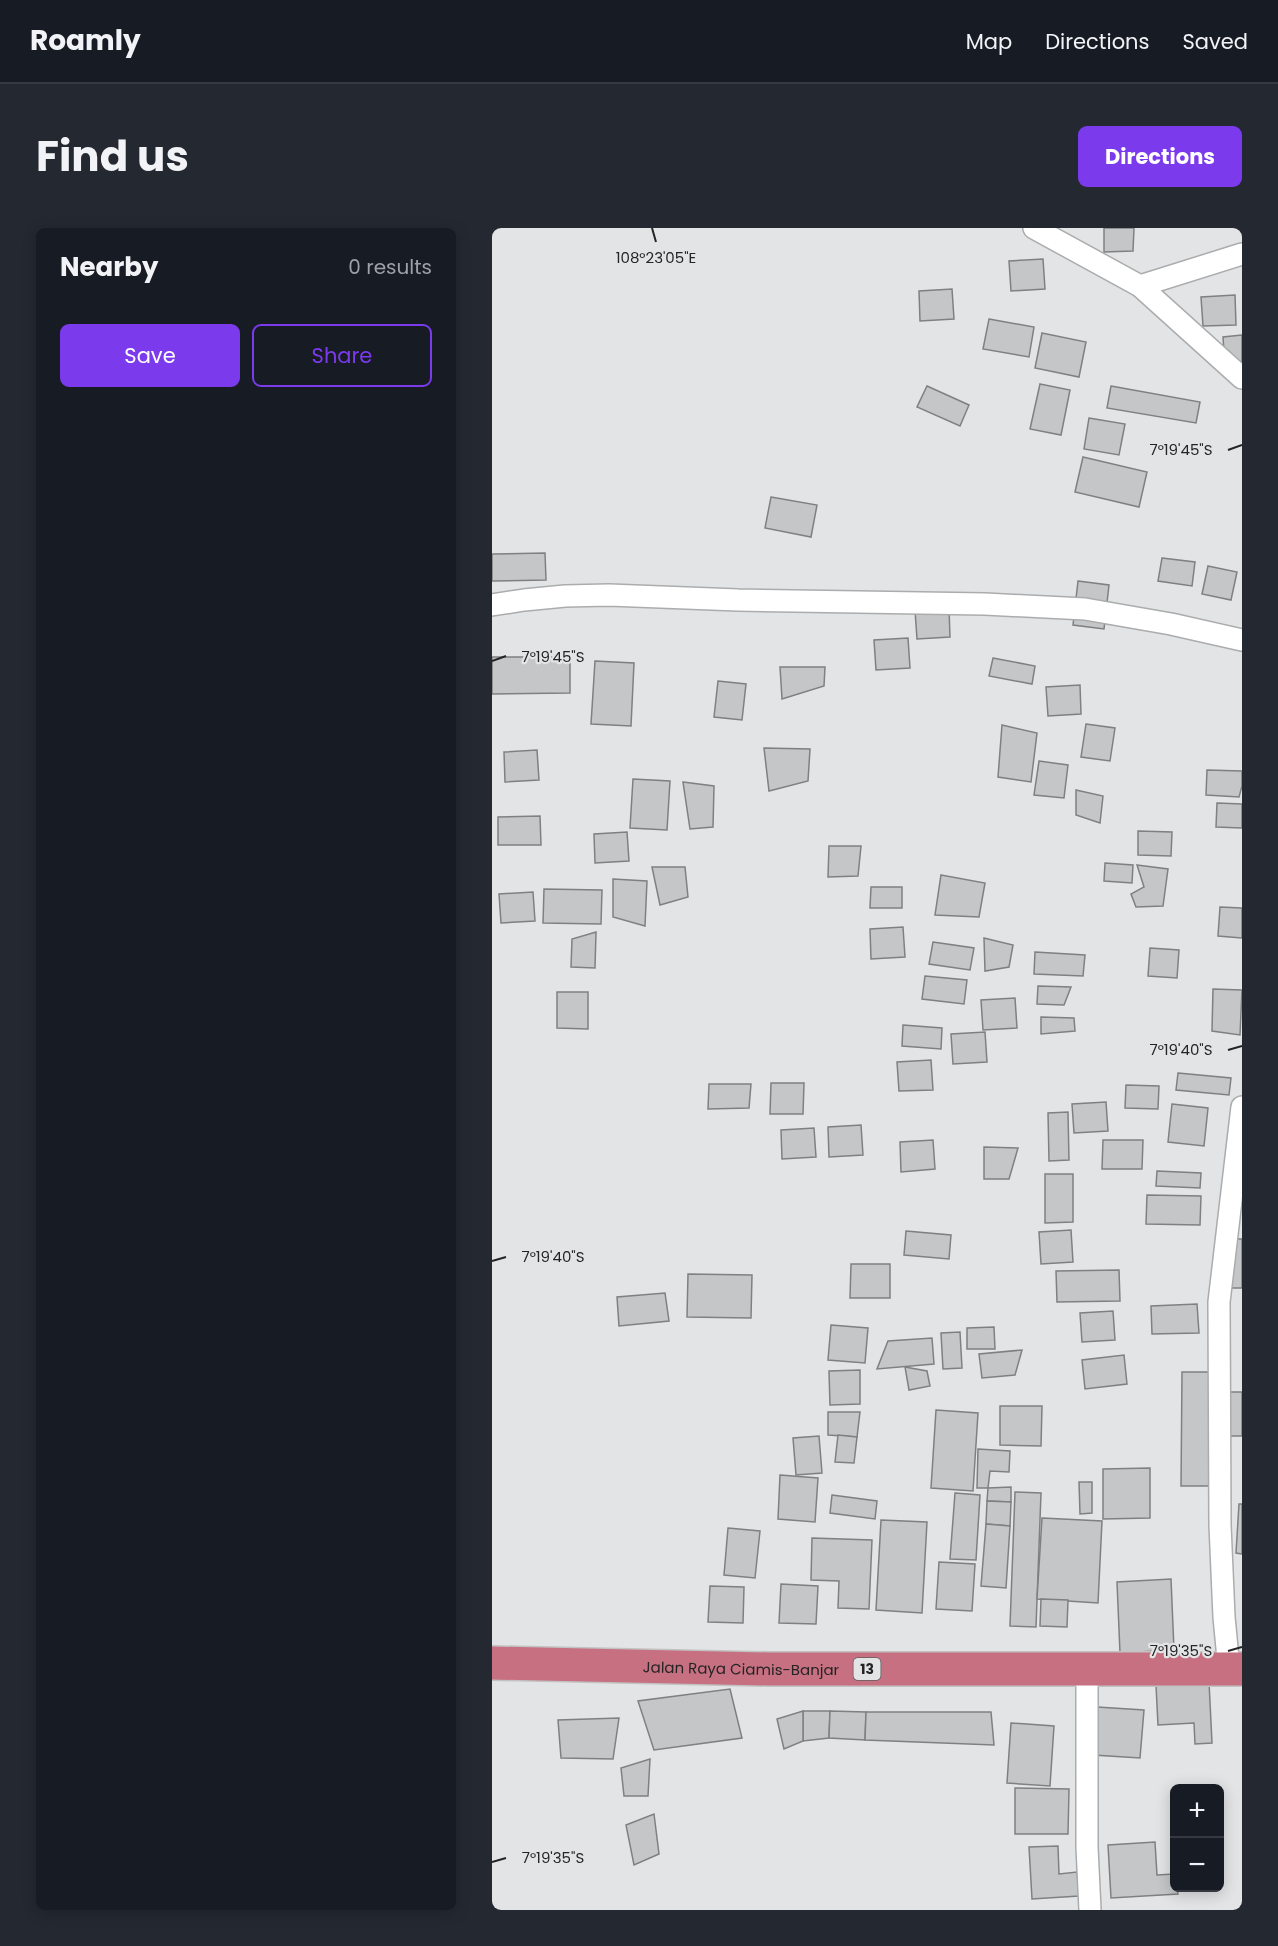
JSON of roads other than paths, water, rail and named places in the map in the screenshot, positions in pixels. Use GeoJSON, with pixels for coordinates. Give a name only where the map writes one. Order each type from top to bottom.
{"type":"FeatureCollection","features":[{"type":"Feature","properties":{"kind":"highway","name":"Jalan Raya Ciamis-Banjar"},"geometry":{"type":"LineString","coordinates":[[492,1664],[769,1669],[1235,1669]]}},
{"type":"Feature","properties":{"kind":"street"},"geometry":{"type":"LineString","coordinates":[[1034,228],[1140,286],[1242,378]]}},
{"type":"Feature","properties":{"kind":"street"},"geometry":{"type":"LineString","coordinates":[[1140,286],[1242,254]]}},
{"type":"Feature","properties":{"kind":"street"},"geometry":{"type":"LineString","coordinates":[[492,605],[566,596],[609,595],[738,600],[985,604],[1085,609],[1171,624],[1242,640]]}},
{"type":"Feature","properties":{"kind":"street"},"geometry":{"type":"LineString","coordinates":[[1235,1669],[1224,1617],[1220,1525],[1219,1302],[1242,1107]]}},
{"type":"Feature","properties":{"kind":"street"},"geometry":{"type":"LineString","coordinates":[[1087,1669],[1087,1848],[1090,1910]]}}]}
